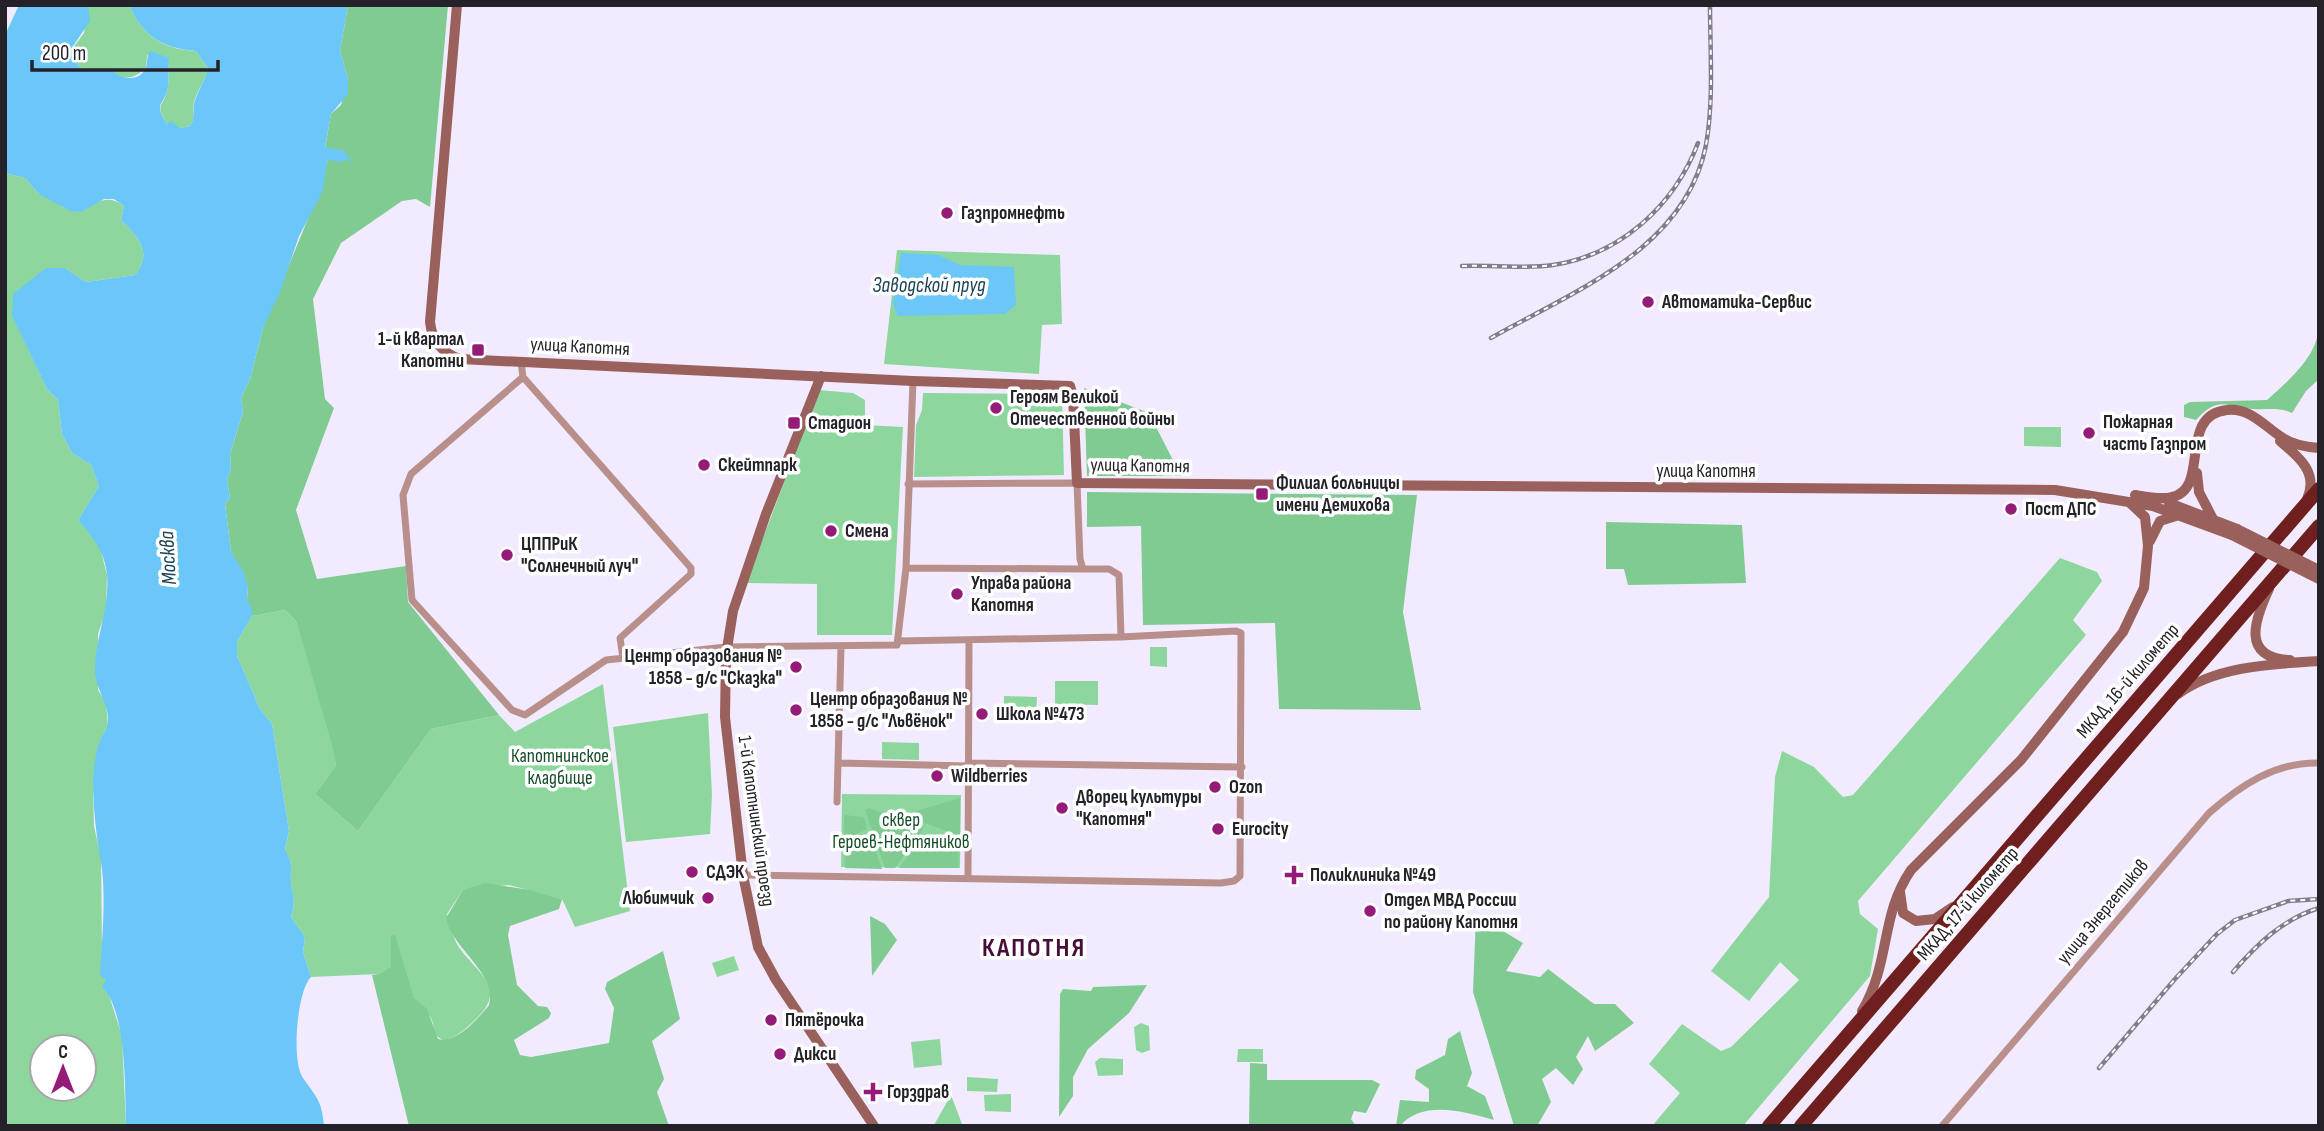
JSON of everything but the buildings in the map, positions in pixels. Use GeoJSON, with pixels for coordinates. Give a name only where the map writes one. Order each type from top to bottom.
{"type":"FeatureCollection","features":[{"type":"Feature","properties":{"kind":"highway","name":"МКАД, 16-й километр"},"geometry":{"type":"LineString","coordinates":[[1967,897],[2319,489]]}},
{"type":"Feature","properties":{"kind":"highway"},"geometry":{"type":"LineString","coordinates":[[2162,707],[2319,529]]}},
{"type":"Feature","properties":{"kind":"highway","name":"МКАД, 17-й километр"},"geometry":{"type":"LineString","coordinates":[[1801,1126],[2162,707]]}},
{"type":"Feature","properties":{"kind":"highway","name":"МКАД, 17-й километр"},"geometry":{"type":"LineString","coordinates":[[1769,1126],[1967,897]]}},
{"type":"Feature","properties":{"kind":"main road","name":"улица Капотня"},"geometry":{"type":"LineString","coordinates":[[457,5],[431,330],[436,343],[449,355],[460,359],[913,382],[1070,386],[1073,396],[1077,483],[2069,491]]}},
{"type":"Feature","properties":{"kind":"main road","name":"1-й Капотнинский проезд"},"geometry":{"type":"LineString","coordinates":[[821,376],[747,566],[733,611],[726,646],[725,718],[743,875],[762,955],[874,1126]]}},
{"type":"Feature","properties":{"kind":"main road"},"geometry":{"type":"LineString","coordinates":[[2069,491],[2093,490],[2153,498],[2173,497],[2185,491],[2191,480],[2200,429],[2210,416],[2219,411],[2249,414],[2285,440],[2319,448]]}},
{"type":"Feature","properties":{"kind":"main road"},"geometry":{"type":"LineString","coordinates":[[2213,519],[2199,492],[2198,461],[2205,429],[2212,419],[2231,412],[2240,413],[2261,425],[2304,462],[2311,478],[2311,490],[2303,508]]}},
{"type":"Feature","properties":{"kind":"main road"},"geometry":{"type":"LineString","coordinates":[[2069,491],[2124,499],[2185,515],[2235,532],[2319,570]]}},
{"type":"Feature","properties":{"kind":"main road"},"geometry":{"type":"LineString","coordinates":[[2153,498],[2213,519],[2319,579]]}},
{"type":"Feature","properties":{"kind":"main road"},"geometry":{"type":"LineString","coordinates":[[1849,1033],[1881,971],[1895,895],[1903,881],[2021,760],[2123,632],[2144,588],[2148,546],[2145,517],[2124,499]]}},
{"type":"Feature","properties":{"kind":"main road"},"geometry":{"type":"LineString","coordinates":[[2148,546],[2160,521],[2185,515]]}},
{"type":"Feature","properties":{"kind":"main road"},"geometry":{"type":"LineString","coordinates":[[2274,578],[2255,623],[2258,644],[2271,656],[2280,659],[2319,659]]}},
{"type":"Feature","properties":{"kind":"main road"},"geometry":{"type":"LineString","coordinates":[[2162,707],[2182,691],[2214,675],[2319,659]]}},
{"type":"Feature","properties":{"kind":"main road"},"geometry":{"type":"LineString","coordinates":[[1903,881],[1901,907],[1903,913],[1916,921],[1935,919],[1967,897]]}},
{"type":"Feature","properties":{"kind":"street"},"geometry":{"type":"LineString","coordinates":[[521,362],[523,377],[691,568],[691,574],[620,638],[624,658]]}},
{"type":"Feature","properties":{"kind":"street"},"geometry":{"type":"LineString","coordinates":[[523,377],[411,474],[403,495],[412,600],[518,714],[525,715],[607,660],[726,646],[888,647],[899,641],[1121,637],[1236,631],[1241,633],[1240,876],[1234,881],[743,875]]}},
{"type":"Feature","properties":{"kind":"street"},"geometry":{"type":"LineString","coordinates":[[899,641],[913,382]]}},
{"type":"Feature","properties":{"kind":"street"},"geometry":{"type":"LineString","coordinates":[[908,484],[1077,483],[1083,569]]}},
{"type":"Feature","properties":{"kind":"street"},"geometry":{"type":"LineString","coordinates":[[905,568],[1109,569],[1119,575],[1121,637]]}},
{"type":"Feature","properties":{"kind":"street"},"geometry":{"type":"LineString","coordinates":[[968,878],[969,641]]}},
{"type":"Feature","properties":{"kind":"street"},"geometry":{"type":"LineString","coordinates":[[837,802],[841,647]]}},
{"type":"Feature","properties":{"kind":"street"},"geometry":{"type":"LineString","coordinates":[[839,763],[1242,767]]}},
{"type":"Feature","properties":{"kind":"street","name":"улица Энергетиков"},"geometry":{"type":"LineString","coordinates":[[1942,1126],[2209,813],[2252,780],[2289,765],[2319,763]]}},
{"type":"Feature","properties":{"kind":"green space"},"geometry":{"type":"Polygon","coordinates":[[[88,5],[129,5],[147,33],[155,39],[173,47],[196,51],[208,68],[194,102],[190,126],[180,128],[167,124],[161,112],[168,87],[168,58],[147,55],[146,68],[128,78],[119,76],[110,69],[81,69],[69,53],[84,33],[88,5]]]}},
{"type":"Feature","properties":{"kind":"green space"},"geometry":{"type":"Polygon","coordinates":[[[348,5],[448,5],[430,207],[416,199],[402,201],[341,243],[313,299],[325,399],[334,408],[296,510],[317,579],[406,566],[408,602],[499,715],[431,729],[358,831],[315,794],[336,765],[296,621],[285,610],[252,616],[247,600],[248,587],[231,551],[225,504],[230,498],[227,480],[231,469],[230,454],[243,412],[241,398],[250,379],[263,328],[310,214],[328,160],[345,151],[325,148],[331,114],[341,105],[348,79],[340,51],[348,5]]]}},
{"type":"Feature","properties":{"kind":"green space"},"geometry":{"type":"Polygon","coordinates":[[[5,173],[25,178],[39,194],[62,207],[81,212],[102,200],[118,202],[124,206],[121,220],[138,239],[143,252],[143,259],[135,275],[86,282],[65,268],[12,315],[47,389],[58,400],[62,434],[72,453],[91,465],[99,486],[78,520],[99,543],[107,575],[106,610],[98,634],[98,690],[106,703],[108,725],[100,741],[93,786],[94,826],[101,858],[102,948],[108,992],[122,1036],[126,1126],[5,1126],[5,173]]]}},
{"type":"Feature","properties":{"kind":"green space"},"geometry":{"type":"Polygon","coordinates":[[[897,250],[1060,255],[1062,324],[1042,325],[1039,374],[884,364],[897,250]]]}},
{"type":"Feature","properties":{"kind":"green space"},"geometry":{"type":"Polygon","coordinates":[[[2319,328],[2319,379],[2306,391],[2292,413],[2278,409],[2253,409],[2223,404],[2211,407],[2196,420],[2184,417],[2184,405],[2190,402],[2267,400],[2307,359],[2317,339],[2319,328]]]}},
{"type":"Feature","properties":{"kind":"green space"},"geometry":{"type":"Polygon","coordinates":[[[1084,388],[1149,413],[1181,476],[1087,476],[1084,388]]]}},
{"type":"Feature","properties":{"kind":"green space","name":"Смена"},"geometry":{"type":"Polygon","coordinates":[[[819,390],[853,393],[865,400],[865,425],[903,427],[892,635],[817,635],[817,584],[746,583],[819,390]]]}},
{"type":"Feature","properties":{"kind":"green space"},"geometry":{"type":"Polygon","coordinates":[[[923,393],[1062,394],[1064,475],[914,477],[916,425],[922,410],[923,393]]]}},
{"type":"Feature","properties":{"kind":"green space"},"geometry":{"type":"Polygon","coordinates":[[[2024,427],[2061,427],[2061,447],[2024,446],[2024,427]]]}},
{"type":"Feature","properties":{"kind":"green space"},"geometry":{"type":"Polygon","coordinates":[[[1087,492],[1417,495],[1403,612],[1421,710],[1279,709],[1275,623],[1143,625],[1141,526],[1087,527],[1087,492]]]}},
{"type":"Feature","properties":{"kind":"green space"},"geometry":{"type":"Polygon","coordinates":[[[1606,522],[1742,525],[1746,583],[1628,585],[1624,569],[1606,569],[1606,522]]]}},
{"type":"Feature","properties":{"kind":"green space"},"geometry":{"type":"Polygon","coordinates":[[[2060,558],[2097,572],[2102,581],[2073,620],[2086,635],[1858,901],[1860,914],[1878,929],[1870,976],[1743,1126],[1652,1126],[1680,1093],[1649,1064],[1682,1024],[1721,1051],[1731,1047],[1799,980],[1780,962],[1749,1001],[1711,971],[1769,897],[1775,777],[1782,751],[1814,767],[1843,797],[1853,795],[2060,558]]]}},
{"type":"Feature","properties":{"kind":"green space","name":"Капотнинское кладбище"},"geometry":{"type":"Polygon","coordinates":[[[285,610],[296,621],[334,748],[336,765],[315,794],[358,831],[431,729],[499,715],[515,732],[603,684],[630,911],[575,927],[562,899],[509,885],[463,890],[447,914],[458,946],[486,981],[490,998],[472,1023],[444,1041],[435,1035],[430,1017],[410,991],[391,935],[391,966],[379,974],[311,977],[303,952],[305,937],[291,917],[294,903],[291,866],[285,850],[289,831],[272,724],[260,709],[237,656],[237,642],[252,616],[285,610]]]}},
{"type":"Feature","properties":{"kind":"green space"},"geometry":{"type":"Polygon","coordinates":[[[1150,647],[1167,647],[1167,667],[1150,666],[1150,647]]]}},
{"type":"Feature","properties":{"kind":"green space"},"geometry":{"type":"Polygon","coordinates":[[[1055,681],[1098,681],[1098,705],[1055,704],[1055,681]]]}},
{"type":"Feature","properties":{"kind":"green space"},"geometry":{"type":"Polygon","coordinates":[[[1004,696],[1037,697],[1036,717],[1004,716],[1004,696]]]}},
{"type":"Feature","properties":{"kind":"green space"},"geometry":{"type":"Polygon","coordinates":[[[708,713],[712,795],[710,834],[626,842],[613,727],[708,713]]]}},
{"type":"Feature","properties":{"kind":"green space"},"geometry":{"type":"Polygon","coordinates":[[[882,742],[919,743],[919,760],[882,759],[882,742]]]}},
{"type":"Feature","properties":{"kind":"green space","name":"сквер Героев-Нефтяников"},"geometry":{"type":"Polygon","coordinates":[[[842,794],[961,795],[960,868],[841,867],[842,794]]]}},
{"type":"Feature","properties":{"kind":"green space"},"geometry":{"type":"Polygon","coordinates":[[[960,798],[960,836],[903,815],[960,798]]]}},
{"type":"Feature","properties":{"kind":"green space"},"geometry":{"type":"Polygon","coordinates":[[[869,808],[924,827],[919,836],[896,836],[896,844],[912,844],[895,868],[885,868],[865,810],[869,808]]]}},
{"type":"Feature","properties":{"kind":"green space"},"geometry":{"type":"Polygon","coordinates":[[[844,815],[864,817],[867,829],[859,833],[861,839],[871,837],[882,869],[845,868],[844,815]]]}},
{"type":"Feature","properties":{"kind":"green space"},"geometry":{"type":"Polygon","coordinates":[[[916,845],[959,845],[958,868],[899,868],[916,845]]]}},
{"type":"Feature","properties":{"kind":"green space"},"geometry":{"type":"Polygon","coordinates":[[[485,883],[530,890],[562,899],[559,909],[510,926],[508,935],[517,985],[538,1006],[547,1007],[551,1013],[549,1018],[514,1040],[520,1055],[531,1057],[609,1043],[614,1008],[605,989],[607,982],[663,951],[680,1019],[652,1041],[664,1079],[657,1092],[669,1126],[409,1126],[372,975],[391,966],[391,935],[395,935],[414,998],[427,1009],[438,1039],[452,1038],[466,1029],[489,1005],[490,993],[480,971],[456,940],[446,918],[463,890],[485,883]]]}},
{"type":"Feature","properties":{"kind":"green space"},"geometry":{"type":"Polygon","coordinates":[[[1476,915],[1523,943],[1506,971],[1540,977],[1548,969],[1594,1004],[1615,1004],[1634,1023],[1595,1051],[1588,1036],[1576,1057],[1583,1069],[1573,1085],[1556,1068],[1542,1079],[1551,1102],[1537,1126],[1514,1126],[1473,992],[1476,915]]]}},
{"type":"Feature","properties":{"kind":"green space"},"geometry":{"type":"Polygon","coordinates":[[[870,916],[885,924],[897,940],[872,976],[870,916]]]}},
{"type":"Feature","properties":{"kind":"green space"},"geometry":{"type":"Polygon","coordinates":[[[734,956],[739,970],[717,977],[712,963],[734,956]]]}},
{"type":"Feature","properties":{"kind":"green space"},"geometry":{"type":"Polygon","coordinates":[[[1147,985],[1129,1013],[1088,1049],[1073,1077],[1073,1096],[1059,1117],[1060,994],[1063,989],[1091,991],[1093,987],[1147,985]]]}},
{"type":"Feature","properties":{"kind":"green space"},"geometry":{"type":"Polygon","coordinates":[[[1141,1023],[1149,1026],[1150,1050],[1142,1053],[1136,1050],[1134,1027],[1141,1023]]]}},
{"type":"Feature","properties":{"kind":"green space"},"geometry":{"type":"Polygon","coordinates":[[[1460,1031],[1472,1073],[1467,1086],[1485,1096],[1494,1120],[1458,1111],[1432,1110],[1420,1113],[1396,1126],[1400,1100],[1429,1102],[1429,1089],[1415,1079],[1416,1070],[1445,1055],[1448,1039],[1460,1031]]]}},
{"type":"Feature","properties":{"kind":"green space"},"geometry":{"type":"Polygon","coordinates":[[[940,1039],[942,1065],[914,1068],[911,1042],[940,1039]]]}},
{"type":"Feature","properties":{"kind":"green space"},"geometry":{"type":"Polygon","coordinates":[[[1238,1049],[1263,1049],[1263,1062],[1237,1062],[1238,1049]]]}},
{"type":"Feature","properties":{"kind":"green space"},"geometry":{"type":"Polygon","coordinates":[[[1100,1058],[1123,1059],[1123,1075],[1098,1076],[1095,1062],[1100,1058]]]}},
{"type":"Feature","properties":{"kind":"green space"},"geometry":{"type":"Polygon","coordinates":[[[1250,1063],[1267,1064],[1267,1080],[1372,1080],[1380,1084],[1366,1113],[1354,1111],[1351,1119],[1356,1126],[1249,1126],[1250,1063]]]}},
{"type":"Feature","properties":{"kind":"green space"},"geometry":{"type":"Polygon","coordinates":[[[967,1077],[998,1079],[997,1092],[967,1091],[967,1077]]]}},
{"type":"Feature","properties":{"kind":"green space"},"geometry":{"type":"Polygon","coordinates":[[[1011,1094],[1011,1112],[985,1111],[984,1095],[1011,1094]]]}},
{"type":"Feature","properties":{"kind":"green space"},"geometry":{"type":"Polygon","coordinates":[[[951,1095],[962,1124],[934,1125],[951,1095]]]}},
{"type":"Feature","properties":{"kind":"water","name":"Москва"},"geometry":{"type":"Polygon","coordinates":[[[19,5],[88,5],[90,21],[69,52],[81,69],[110,69],[123,77],[133,78],[143,73],[150,51],[169,58],[168,87],[160,111],[167,124],[171,121],[180,128],[192,123],[195,100],[208,68],[196,51],[173,47],[147,32],[129,5],[348,5],[340,51],[348,79],[348,94],[331,114],[325,147],[345,151],[348,158],[342,162],[328,160],[322,193],[299,236],[279,295],[263,328],[250,379],[241,398],[243,412],[230,454],[231,469],[227,480],[230,498],[225,504],[231,551],[244,573],[248,587],[247,600],[252,608],[252,616],[237,642],[237,656],[260,709],[272,724],[289,831],[285,849],[291,866],[294,903],[291,917],[305,937],[303,952],[311,977],[306,984],[299,1010],[299,1070],[320,1104],[324,1126],[126,1126],[125,1073],[120,1032],[110,998],[102,987],[106,980],[100,975],[103,884],[93,788],[97,752],[108,721],[95,670],[107,575],[104,559],[97,545],[78,520],[99,486],[91,465],[72,453],[62,434],[58,400],[47,389],[12,316],[13,294],[46,268],[65,268],[86,282],[135,275],[143,259],[143,252],[138,239],[121,220],[124,206],[114,199],[104,199],[81,212],[70,211],[39,194],[25,178],[5,173],[5,35],[19,5]]]}},
{"type":"Feature","properties":{"kind":"water","name":"Заводской пруд"},"geometry":{"type":"Polygon","coordinates":[[[901,253],[938,255],[960,265],[1014,267],[1016,305],[1005,314],[898,316],[893,304],[901,253]]]}},
{"type":"Feature","properties":{"kind":"waterway"},"geometry":{"type":"LineString","coordinates":[[348,158],[351,161]]}},
{"type":"Feature","properties":{"kind":"railway"},"geometry":{"type":"LineString","coordinates":[[1491,338],[1557,303],[1622,263],[1651,239],[1676,212],[1694,181],[1706,145],[1711,93],[1710,5]]}},
{"type":"Feature","properties":{"kind":"railway"},"geometry":{"type":"LineString","coordinates":[[1462,266],[1553,265],[1601,251],[1642,224],[1659,207],[1688,166],[1698,143]]}},
{"type":"Feature","properties":{"kind":"railway"},"geometry":{"type":"LineString","coordinates":[[2099,1068],[2175,979],[2217,934],[2235,920],[2288,901],[2319,899]]}},
{"type":"Feature","properties":{"kind":"railway"},"geometry":{"type":"LineString","coordinates":[[2233,972],[2282,926],[2319,908]]}},
{"type":"Feature","properties":{"kind":"place","name":"Газпромнефть"},"geometry":{"type":"Point","coordinates":[947,213]}},
{"type":"Feature","properties":{"kind":"place","name":"Автоматика-Сервис"},"geometry":{"type":"Point","coordinates":[1648,302]}},
{"type":"Feature","properties":{"kind":"place","name":"1-й квартал Капотни"},"geometry":{"type":"Point","coordinates":[478,350]}},
{"type":"Feature","properties":{"kind":"place","name":"Героям Великой Отечественной войны"},"geometry":{"type":"Point","coordinates":[996,408]}},
{"type":"Feature","properties":{"kind":"place","name":"Стадион"},"geometry":{"type":"Point","coordinates":[794,423]}},
{"type":"Feature","properties":{"kind":"place","name":"Пожарная часть Газпром"},"geometry":{"type":"Point","coordinates":[2089,433]}},
{"type":"Feature","properties":{"kind":"place","name":"Скейтпарк"},"geometry":{"type":"Point","coordinates":[704,465]}},
{"type":"Feature","properties":{"kind":"place","name":"Филиал больницы имени Демихова"},"geometry":{"type":"Point","coordinates":[1262,494]}},
{"type":"Feature","properties":{"kind":"place","name":"Пост ДПС"},"geometry":{"type":"Point","coordinates":[2011,509]}},
{"type":"Feature","properties":{"kind":"place","name":"Смена"},"geometry":{"type":"Point","coordinates":[831,531]}},
{"type":"Feature","properties":{"kind":"place","name":"ЦППРиК \"Солнечный луч\""},"geometry":{"type":"Point","coordinates":[507,555]}},
{"type":"Feature","properties":{"kind":"place","name":"Управа района Капотня"},"geometry":{"type":"Point","coordinates":[957,594]}},
{"type":"Feature","properties":{"kind":"place","name":"Центр образования № 1858 - д/с \"Сказка\""},"geometry":{"type":"Point","coordinates":[796,667]}},
{"type":"Feature","properties":{"kind":"place","name":"Центр образования № 1858 - д/с \"Львёнок\""},"geometry":{"type":"Point","coordinates":[796,710]}},
{"type":"Feature","properties":{"kind":"place","name":"Школа №473"},"geometry":{"type":"Point","coordinates":[982,714]}},
{"type":"Feature","properties":{"kind":"place","name":"Wildberries"},"geometry":{"type":"Point","coordinates":[937,776]}},
{"type":"Feature","properties":{"kind":"place","name":"Ozon"},"geometry":{"type":"Point","coordinates":[1215,787]}},
{"type":"Feature","properties":{"kind":"place","name":"Дворец культуры \"Капотня\""},"geometry":{"type":"Point","coordinates":[1062,808]}},
{"type":"Feature","properties":{"kind":"place","name":"Eurocity"},"geometry":{"type":"Point","coordinates":[1218,829]}},
{"type":"Feature","properties":{"kind":"place","name":"СДЭК"},"geometry":{"type":"Point","coordinates":[692,872]}},
{"type":"Feature","properties":{"kind":"place","name":"Поликлиника №49"},"geometry":{"type":"Point","coordinates":[1294,875]}},
{"type":"Feature","properties":{"kind":"place","name":"Любимчик"},"geometry":{"type":"Point","coordinates":[708,898]}},
{"type":"Feature","properties":{"kind":"place","name":"Отдел МВД России по району Капотня"},"geometry":{"type":"Point","coordinates":[1370,911]}},
{"type":"Feature","properties":{"kind":"place","name":"Пятёрочка"},"geometry":{"type":"Point","coordinates":[771,1020]}},
{"type":"Feature","properties":{"kind":"place","name":"Дикси"},"geometry":{"type":"Point","coordinates":[780,1054]}},
{"type":"Feature","properties":{"kind":"place","name":"Горздрав"},"geometry":{"type":"Point","coordinates":[873,1092]}},
{"type":"Feature","properties":{"kind":"district","name":"КАПОТНЯ"},"geometry":{"type":"Point","coordinates":[1034,948]}}]}
